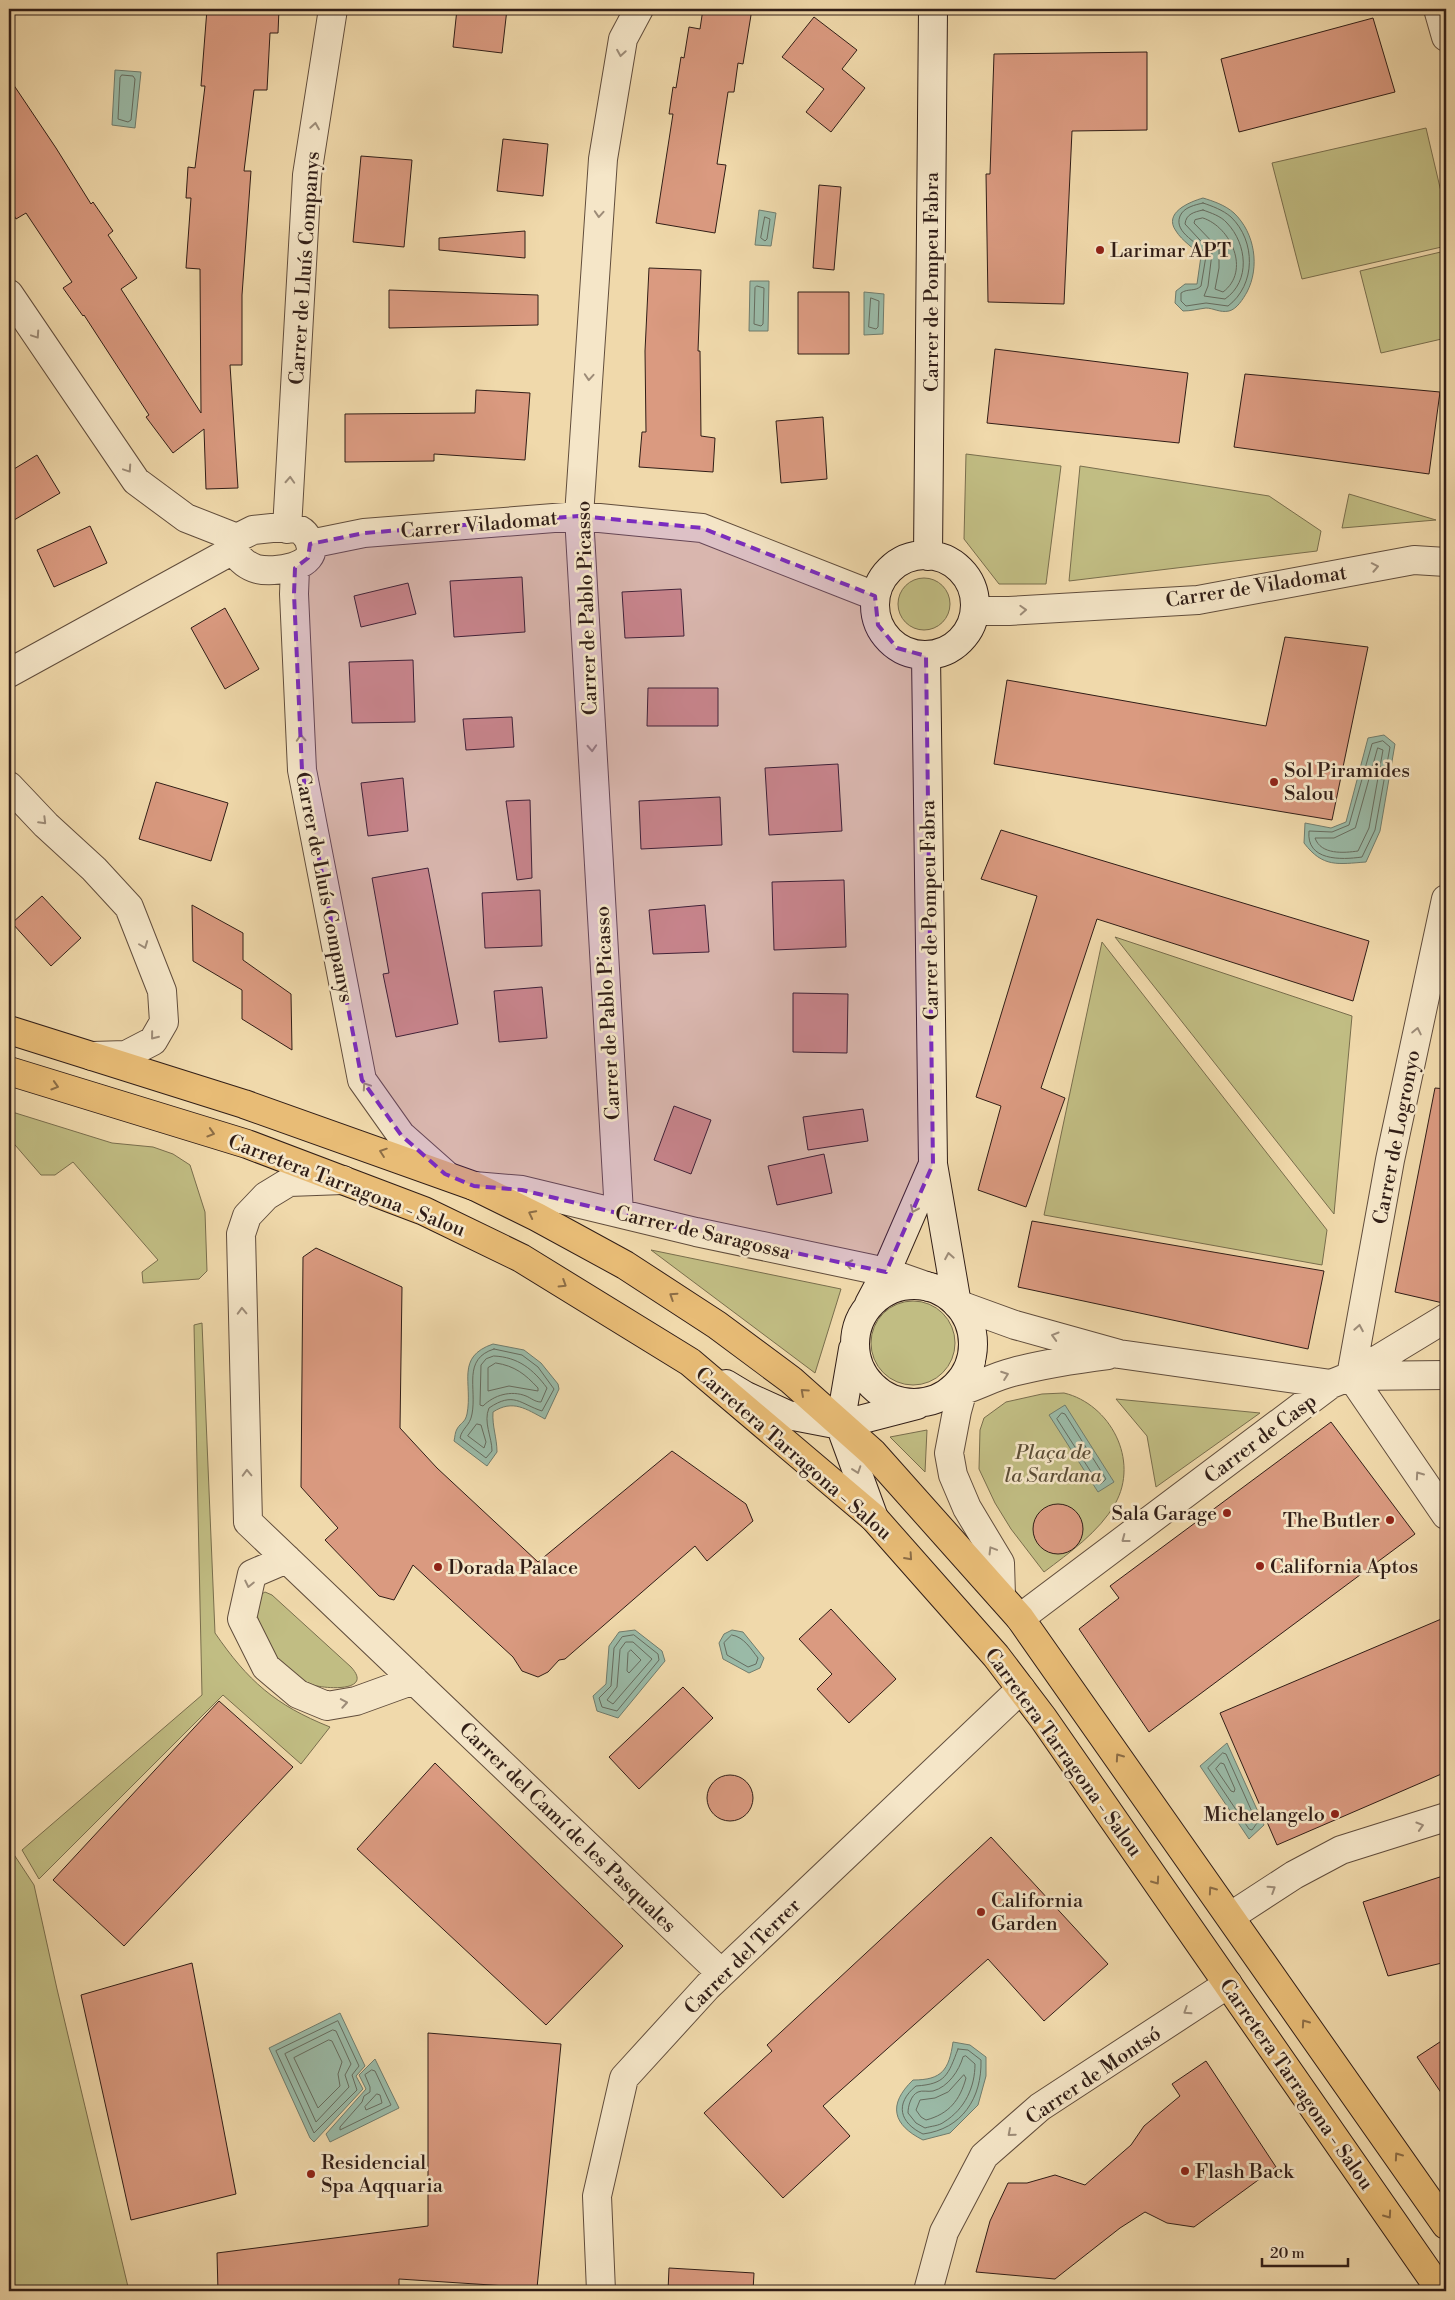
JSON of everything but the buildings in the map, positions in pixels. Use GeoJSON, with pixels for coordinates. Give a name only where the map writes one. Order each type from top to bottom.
{"type":"FeatureCollection","features":[{"type":"Feature","properties":{"kind":"main road","name":"Carretera Tarragona - Salou"},"geometry":{"type":"LineString","coordinates":[[9,1030],[244,1104],[445,1174],[474,1186],[537,1216],[625,1265],[708,1319],[791,1380],[873,1453],[1020,1618],[1231,1916],[1446,2225]]}},
{"type":"Feature","properties":{"kind":"main road","name":"Carretera Tarragona - Salou"},"geometry":{"type":"LineString","coordinates":[[9,1071],[247,1144],[424,1211],[521,1258],[690,1362],[874,1518],[996,1656],[1021,1689],[1441,2291]]}},
{"type":"Feature","properties":{"kind":"street","name":"Carrer de Lluís Companys"},"geometry":{"type":"LineString","coordinates":[[288,529],[307,174],[333,9]]}},
{"type":"Feature","properties":{"kind":"street","name":"Carrer de Pablo Picasso"},"geometry":{"type":"LineString","coordinates":[[619,1213],[579,516],[603,159],[623,39],[639,9]]}},
{"type":"Feature","properties":{"kind":"street","name":"Carrer de Pompeu Fabra"},"geometry":{"type":"LineString","coordinates":[[928,556],[932,9]]}},
{"type":"Feature","properties":{"kind":"street"},"geometry":{"type":"LineString","coordinates":[[1438,9],[1446,38]]}},
{"type":"Feature","properties":{"kind":"street"},"geometry":{"type":"LineString","coordinates":[[9,294],[136,481],[186,518],[235,544],[241,561],[256,569],[276,570],[295,568],[308,558],[311,547],[307,536],[300,530],[253,530],[235,544],[9,673]]}},
{"type":"Feature","properties":{"kind":"street","name":"Carrer Viladomat"},"geometry":{"type":"LineString","coordinates":[[310,544],[364,533],[579,516],[702,528],[875,596]]}},
{"type":"Feature","properties":{"kind":"street"},"geometry":{"type":"LineString","coordinates":[[916,556],[928,556],[944,559],[957,568],[968,580],[974,595],[974,610],[971,625],[964,637],[953,647],[940,653],[926,656],[911,654],[897,648],[886,638],[878,625],[875,611],[875,596],[882,579],[894,565],[916,556]]}},
{"type":"Feature","properties":{"kind":"street","name":"Carrer de Viladomat"},"geometry":{"type":"LineString","coordinates":[[974,610],[1009,611],[1198,600],[1414,560],[1446,562]]}},
{"type":"Feature","properties":{"kind":"street","name":"Carrer de Lluís Companys"},"geometry":{"type":"LineString","coordinates":[[295,568],[294,594],[302,770],[362,1080],[401,1135],[445,1174]]}},
{"type":"Feature","properties":{"kind":"street","name":"Carrer de Pompeu Fabra"},"geometry":{"type":"LineString","coordinates":[[926,656],[933,1164],[957,1304]]}},
{"type":"Feature","properties":{"kind":"street"},"geometry":{"type":"LineString","coordinates":[[9,786],[46,825],[94,869],[129,907],[162,991],[164,1022],[153,1040],[126,1055],[90,1056]]}},
{"type":"Feature","properties":{"kind":"street","name":"Carrer de Logronyo"},"geometry":{"type":"LineString","coordinates":[[1341,1380],[1446,899]]}},
{"type":"Feature","properties":{"kind":"street","name":"Carrer de Pompeu Fabra"},"geometry":{"type":"LineString","coordinates":[[866,1310],[886,1272],[933,1164]]}},
{"type":"Feature","properties":{"kind":"street","name":"Carrer del Camí de les Pasquales"},"geometry":{"type":"LineString","coordinates":[[343,1180],[289,1182],[266,1196],[247,1216],[241,1234],[248,1522],[721,1973]]}},
{"type":"Feature","properties":{"kind":"street","name":"Carrer de Saragossa"},"geometry":{"type":"LineString","coordinates":[[474,1186],[522,1190],[696,1232],[886,1272],[929,1287]]}},
{"type":"Feature","properties":{"kind":"street"},"geometry":{"type":"LineString","coordinates":[[855,1337],[856,1356],[863,1374],[875,1389],[891,1399],[909,1404],[945,1396],[965,1375],[971,1361],[974,1346],[972,1331],[966,1316],[957,1304],[945,1294],[929,1287],[911,1285],[894,1289],[878,1298],[866,1310],[859,1323],[855,1337],[840,1425],[874,1518]]}},
{"type":"Feature","properties":{"kind":"street"},"geometry":{"type":"LineString","coordinates":[[957,1304],[1015,1325],[1119,1354],[1341,1380],[1446,1375]]}},
{"type":"Feature","properties":{"kind":"street","name":"Carrer de Casp"},"geometry":{"type":"LineString","coordinates":[[1020,1618],[1341,1380],[1446,1318]]}},
{"type":"Feature","properties":{"kind":"street"},"geometry":{"type":"LineString","coordinates":[[690,1362],[746,1396],[788,1415],[840,1425],[945,1396],[1011,1372],[1067,1360],[1119,1354]]}},
{"type":"Feature","properties":{"kind":"street"},"geometry":{"type":"LineString","coordinates":[[1341,1380],[1446,1515]]}},
{"type":"Feature","properties":{"kind":"street"},"geometry":{"type":"LineString","coordinates":[[945,1396],[957,1411],[949,1453],[953,1475],[967,1508],[1000,1562],[1001,1596]]}},
{"type":"Feature","properties":{"kind":"street"},"geometry":{"type":"LineString","coordinates":[[287,1559],[252,1574],[242,1619],[266,1667],[298,1694],[327,1706],[356,1701],[414,1680]]}},
{"type":"Feature","properties":{"kind":"street","name":"Carrer del Terrer"},"geometry":{"type":"LineString","coordinates":[[601,2291],[596,2196],[624,2078],[721,1973],[1021,1689]]}},
{"type":"Feature","properties":{"kind":"street"},"geometry":{"type":"LineString","coordinates":[[1231,1916],[1294,1875],[1341,1850],[1446,1818]]}},
{"type":"Feature","properties":{"kind":"street","name":"Carrer de Montsó"},"geometry":{"type":"LineString","coordinates":[[928,2291],[944,2232],[984,2156],[1040,2108],[1228,1984]]}},
{"type":"Feature","properties":{"kind":"highlighted area"},"geometry":{"type":"Polygon","coordinates":[[[579,516],[702,528],[875,596],[878,625],[897,648],[926,656],[933,1164],[886,1272],[696,1232],[522,1190],[474,1186],[445,1174],[401,1135],[362,1080],[302,770],[294,594],[295,568],[308,558],[310,544],[364,533],[579,516]]]}},
{"type":"Feature","properties":{"kind":"green space"},"geometry":{"type":"Polygon","coordinates":[[[1426,128],[1446,213],[1446,246],[1302,279],[1272,163],[1426,128]]]}},
{"type":"Feature","properties":{"kind":"green space"},"geometry":{"type":"Polygon","coordinates":[[[1445,251],[1446,338],[1381,353],[1360,271],[1445,251]]]}},
{"type":"Feature","properties":{"kind":"green space"},"geometry":{"type":"Polygon","coordinates":[[[966,454],[1061,466],[1046,584],[999,584],[964,539],[966,454]]]}},
{"type":"Feature","properties":{"kind":"green space"},"geometry":{"type":"Polygon","coordinates":[[[1080,466],[1269,496],[1321,531],[1317,551],[1069,581],[1080,466]]]}},
{"type":"Feature","properties":{"kind":"green space"},"geometry":{"type":"Polygon","coordinates":[[[1349,494],[1436,520],[1342,528],[1349,494]]]}},
{"type":"Feature","properties":{"kind":"green space"},"geometry":{"type":"Polygon","coordinates":[[[919,578],[929,578],[943,585],[950,599],[950,609],[943,623],[929,630],[919,630],[909,626],[902,619],[898,609],[898,599],[902,589],[909,582],[919,578]]]}},
{"type":"Feature","properties":{"kind":"green space"},"geometry":{"type":"Polygon","coordinates":[[[1115,937],[1352,1016],[1334,1214],[1115,937]]]}},
{"type":"Feature","properties":{"kind":"green space"},"geometry":{"type":"Polygon","coordinates":[[[1102,942],[1327,1230],[1322,1265],[1044,1215],[1102,942]]]}},
{"type":"Feature","properties":{"kind":"green space"},"geometry":{"type":"Polygon","coordinates":[[[9,1111],[112,1143],[153,1147],[173,1154],[190,1165],[205,1212],[207,1271],[199,1279],[143,1283],[142,1272],[158,1260],[73,1162],[55,1175],[41,1175],[9,1138],[9,1111]]]}},
{"type":"Feature","properties":{"kind":"green space"},"geometry":{"type":"Polygon","coordinates":[[[651,1250],[841,1289],[815,1373],[651,1250]]]}},
{"type":"Feature","properties":{"kind":"green space"},"geometry":{"type":"Polygon","coordinates":[[[905,1301],[921,1301],[937,1308],[948,1319],[955,1335],[952,1359],[943,1373],[937,1378],[921,1385],[905,1385],[889,1378],[878,1367],[871,1351],[871,1335],[878,1319],[889,1308],[905,1301]]]}},
{"type":"Feature","properties":{"kind":"green space"},"geometry":{"type":"Polygon","coordinates":[[[202,1323],[215,1633],[239,1665],[264,1690],[293,1710],[330,1727],[301,1764],[223,1695],[39,1879],[22,1850],[202,1695],[194,1325],[202,1323]]]}},
{"type":"Feature","properties":{"kind":"green space","name":"Plaça de la Sardana"},"geometry":{"type":"Polygon","coordinates":[[[1064,1393],[1080,1399],[1095,1409],[1107,1421],[1116,1436],[1122,1452],[1124,1470],[1122,1487],[1115,1504],[1101,1524],[1044,1572],[1011,1529],[995,1503],[979,1469],[980,1430],[984,1418],[1006,1402],[1042,1394],[1064,1393]]]}},
{"type":"Feature","properties":{"kind":"green space"},"geometry":{"type":"Polygon","coordinates":[[[1116,1399],[1260,1413],[1156,1487],[1147,1436],[1116,1399]]]}},
{"type":"Feature","properties":{"kind":"green space"},"geometry":{"type":"Polygon","coordinates":[[[927,1430],[925,1472],[890,1437],[927,1430]]]}},
{"type":"Feature","properties":{"kind":"green space"},"geometry":{"type":"Polygon","coordinates":[[[265,1592],[272,1595],[351,1667],[357,1675],[357,1681],[353,1685],[337,1688],[313,1685],[293,1674],[280,1663],[272,1653],[257,1615],[260,1595],[265,1592]]]}},
{"type":"Feature","properties":{"kind":"green space"},"geometry":{"type":"Polygon","coordinates":[[[9,1847],[34,1885],[129,2291],[9,2291],[9,1847]]]}},
{"type":"Feature","properties":{"kind":"water"},"geometry":{"type":"Polygon","coordinates":[[[115,70],[141,72],[135,128],[112,125],[115,70]]]}},
{"type":"Feature","properties":{"kind":"water"},"geometry":{"type":"Polygon","coordinates":[[[1203,198],[1215,202],[1234,213],[1247,230],[1251,240],[1254,261],[1251,282],[1240,303],[1229,311],[1206,308],[1183,311],[1175,303],[1176,291],[1185,284],[1197,284],[1201,256],[1179,235],[1173,225],[1173,219],[1179,209],[1203,198]]]}},
{"type":"Feature","properties":{"kind":"water"},"geometry":{"type":"Polygon","coordinates":[[[759,210],[776,213],[771,246],[755,245],[759,210]]]}},
{"type":"Feature","properties":{"kind":"water"},"geometry":{"type":"Polygon","coordinates":[[[750,281],[769,281],[768,331],[749,331],[750,281]]]}},
{"type":"Feature","properties":{"kind":"water"},"geometry":{"type":"Polygon","coordinates":[[[864,292],[884,294],[883,334],[864,335],[864,292]]]}},
{"type":"Feature","properties":{"kind":"water"},"geometry":{"type":"Polygon","coordinates":[[[1384,735],[1395,744],[1380,831],[1366,862],[1332,863],[1325,861],[1311,851],[1304,843],[1305,823],[1331,828],[1346,822],[1368,738],[1384,735]]]}},
{"type":"Feature","properties":{"kind":"water"},"geometry":{"type":"Polygon","coordinates":[[[493,1344],[524,1350],[541,1363],[558,1384],[559,1389],[545,1419],[525,1409],[513,1406],[500,1408],[493,1412],[497,1452],[487,1466],[454,1441],[456,1430],[467,1414],[468,1372],[470,1364],[474,1356],[481,1349],[493,1344]]]}},
{"type":"Feature","properties":{"kind":"water"},"geometry":{"type":"Polygon","coordinates":[[[1065,1405],[1114,1482],[1098,1492],[1049,1415],[1065,1405]]]}},
{"type":"Feature","properties":{"kind":"water"},"geometry":{"type":"Polygon","coordinates":[[[635,1630],[662,1651],[665,1661],[618,1718],[597,1711],[593,1696],[606,1684],[609,1646],[619,1632],[635,1630]]]}},
{"type":"Feature","properties":{"kind":"water"},"geometry":{"type":"Polygon","coordinates":[[[732,1630],[743,1632],[764,1658],[760,1668],[749,1673],[723,1659],[719,1643],[724,1634],[732,1630]]]}},
{"type":"Feature","properties":{"kind":"water"},"geometry":{"type":"Polygon","coordinates":[[[1227,1743],[1264,1825],[1249,1839],[1200,1766],[1227,1743]]]}},
{"type":"Feature","properties":{"kind":"water"},"geometry":{"type":"Polygon","coordinates":[[[340,2013],[365,2066],[356,2076],[363,2089],[314,2142],[310,2138],[269,2048],[340,2013]]]}},
{"type":"Feature","properties":{"kind":"water"},"geometry":{"type":"Polygon","coordinates":[[[953,2042],[970,2045],[986,2057],[986,2076],[978,2105],[950,2133],[923,2140],[905,2128],[900,2121],[897,2114],[899,2098],[913,2080],[931,2078],[942,2072],[949,2060],[953,2042]]]}},
{"type":"Feature","properties":{"kind":"water"},"geometry":{"type":"Polygon","coordinates":[[[375,2059],[399,2108],[330,2142],[326,2134],[366,2089],[359,2075],[375,2059]]]}},
{"type":"Feature","properties":{"kind":"place","name":"Larimar APT"},"geometry":{"type":"Point","coordinates":[1100,250]}},
{"type":"Feature","properties":{"kind":"place","name":"Sol Piramides Salou"},"geometry":{"type":"Point","coordinates":[1274,782]}},
{"type":"Feature","properties":{"kind":"place","name":"Sala Garage"},"geometry":{"type":"Point","coordinates":[1227,1513]}},
{"type":"Feature","properties":{"kind":"place","name":"The Butler"},"geometry":{"type":"Point","coordinates":[1390,1520]}},
{"type":"Feature","properties":{"kind":"place","name":"California Aptos"},"geometry":{"type":"Point","coordinates":[1260,1566]}},
{"type":"Feature","properties":{"kind":"place","name":"Dorada Palace"},"geometry":{"type":"Point","coordinates":[438,1567]}},
{"type":"Feature","properties":{"kind":"place","name":"Michelangelo"},"geometry":{"type":"Point","coordinates":[1335,1814]}},
{"type":"Feature","properties":{"kind":"place","name":"California Garden"},"geometry":{"type":"Point","coordinates":[981,1912]}},
{"type":"Feature","properties":{"kind":"place","name":"Flash Back"},"geometry":{"type":"Point","coordinates":[1185,2171]}},
{"type":"Feature","properties":{"kind":"place","name":"Residencial Spa Aqquaria"},"geometry":{"type":"Point","coordinates":[311,2174]}}]}
